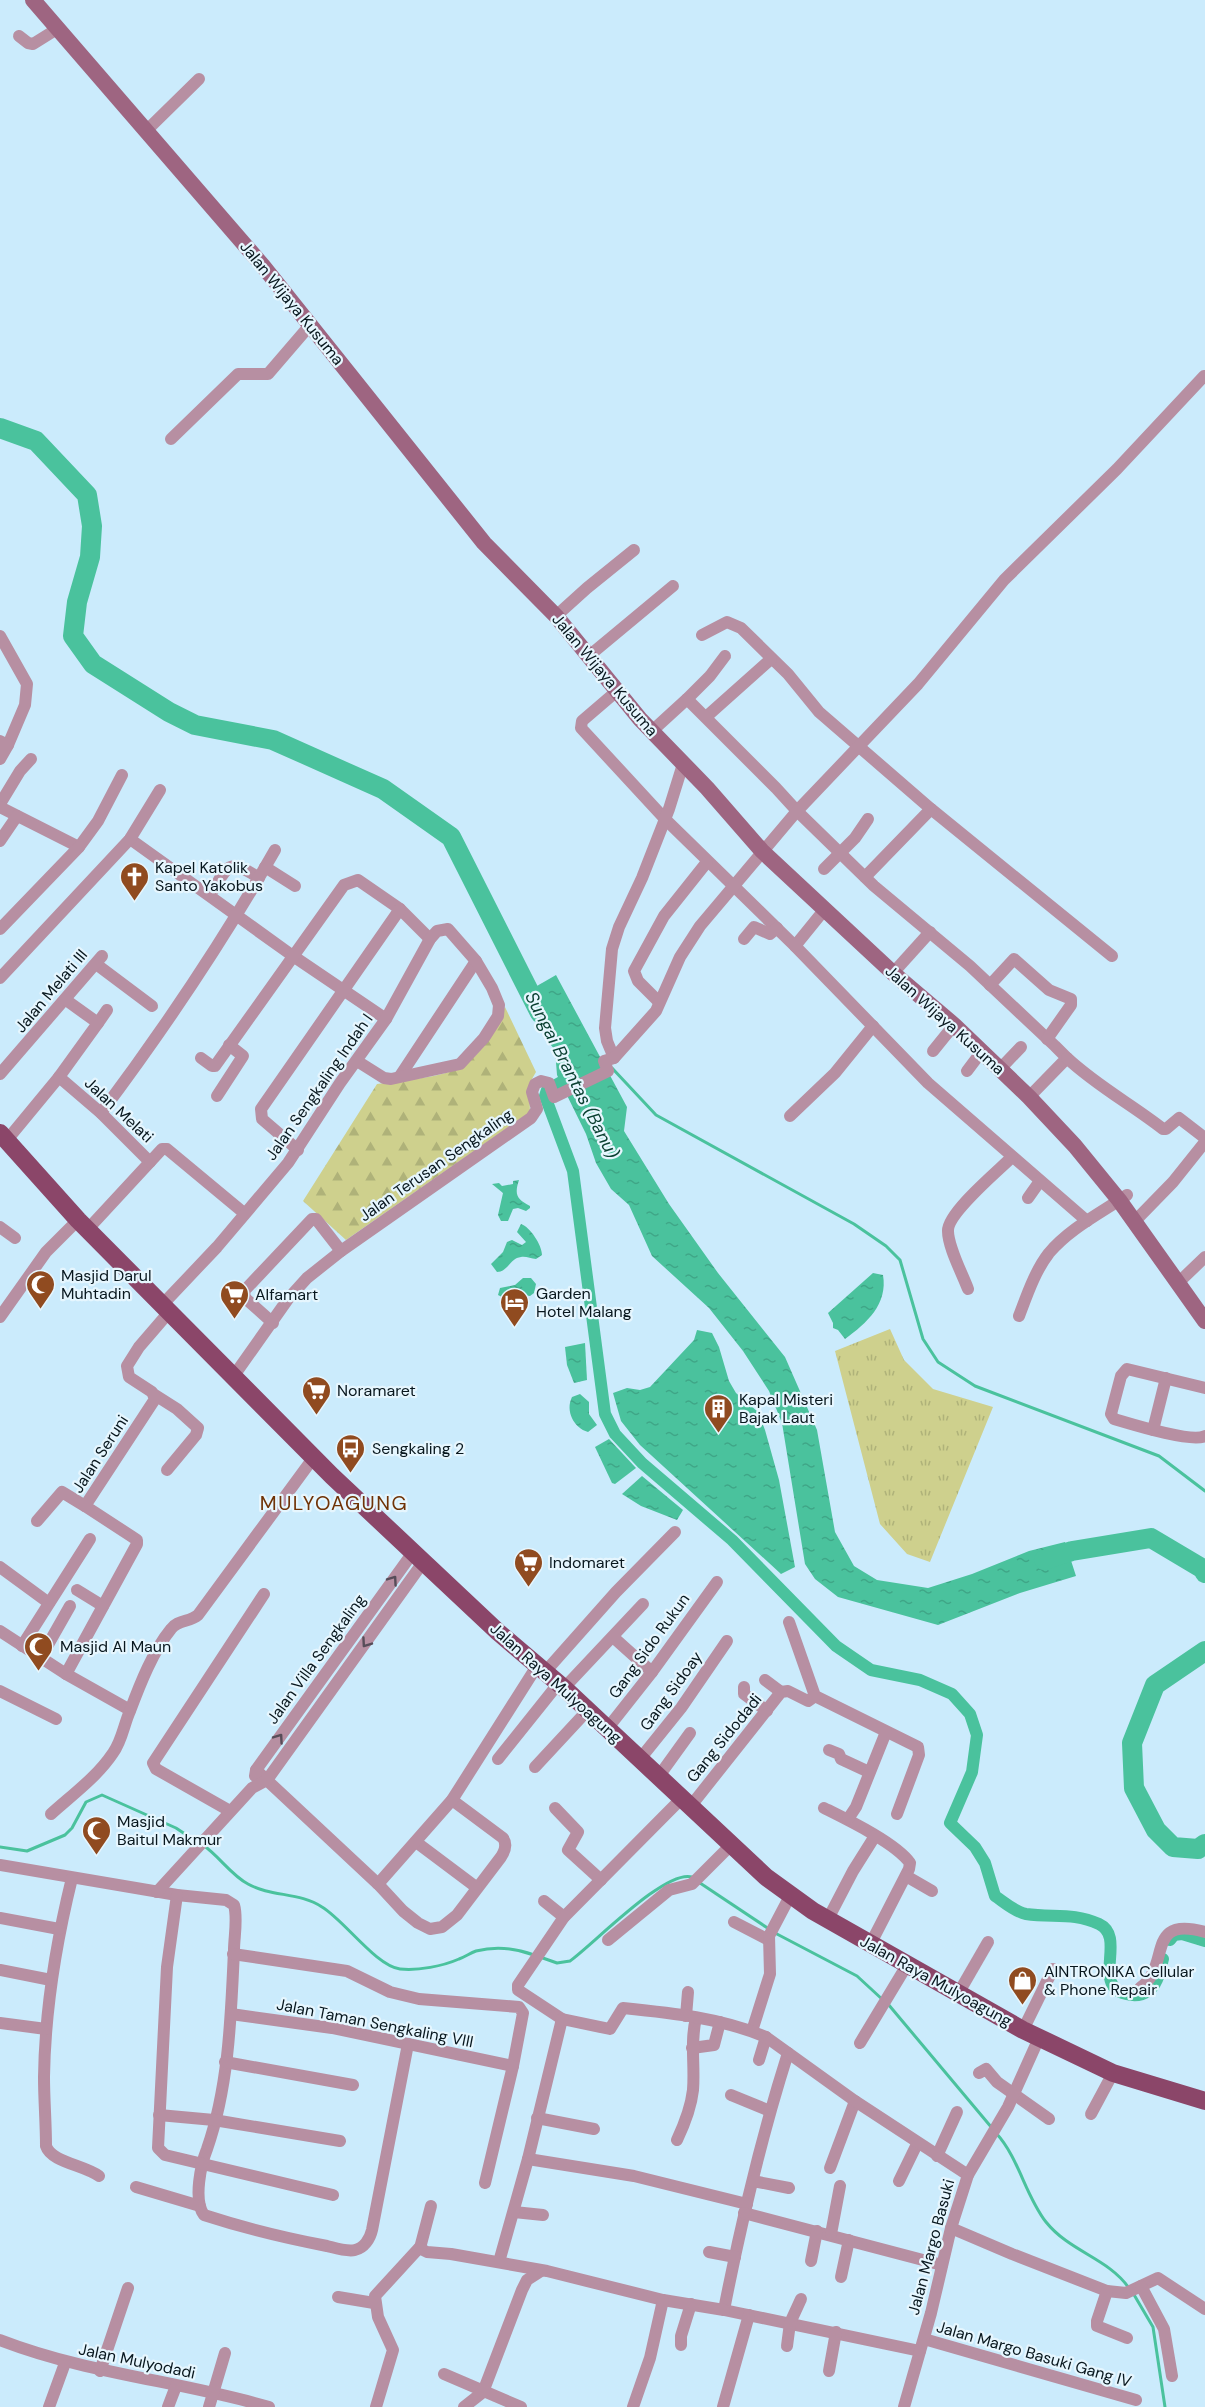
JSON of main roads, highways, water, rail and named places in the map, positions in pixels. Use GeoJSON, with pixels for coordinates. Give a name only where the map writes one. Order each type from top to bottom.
{"type":"FeatureCollection","features":[{"type":"Feature","properties":{"kind":"main road","name":"Jalan Wijaya Kusuma"},"geometry":{"type":"LineString","coordinates":[[33,0],[235,232],[311,324],[484,543],[556,616],[652,731],[762,851],[893,973],[982,1051],[1029,1097],[1123,1197],[1134,1222],[1205,1321]]}},
{"type":"Feature","properties":{"kind":"main road","name":"Jalan Raya Mulyoagung"},"geometry":{"type":"LineString","coordinates":[[3,1137],[83,1225],[314,1457],[498,1632],[790,1896],[870,1945],[1039,2038],[1113,2073],[1205,2101]]}},
{"type":"Feature","properties":{"kind":"water"},"geometry":{"type":"Polygon","coordinates":[[[556,975],[627,1107],[624,1131],[669,1204],[718,1273],[785,1357],[817,1430],[835,1532],[854,1566],[877,1580],[928,1588],[972,1574],[1029,1551],[1065,1542],[1076,1576],[1020,1593],[938,1625],[838,1597],[815,1579],[805,1564],[782,1423],[769,1391],[743,1351],[709,1308],[652,1256],[629,1205],[611,1189],[596,1163],[586,1134],[557,1075],[555,1050],[546,1039],[523,994],[556,975]]]}},
{"type":"Feature","properties":{"kind":"water"},"geometry":{"type":"Polygon","coordinates":[[[519,1180],[518,1196],[530,1208],[526,1211],[513,1209],[508,1221],[501,1221],[498,1215],[503,1193],[492,1184],[499,1183],[502,1186],[519,1180]]]}},
{"type":"Feature","properties":{"kind":"water"},"geometry":{"type":"Polygon","coordinates":[[[521,1224],[535,1237],[542,1255],[536,1259],[517,1258],[504,1270],[497,1272],[491,1264],[503,1252],[507,1242],[512,1240],[522,1245],[526,1242],[517,1232],[521,1224]]]}},
{"type":"Feature","properties":{"kind":"water"},"geometry":{"type":"Polygon","coordinates":[[[873,1273],[883,1275],[884,1285],[879,1304],[868,1319],[845,1339],[838,1330],[833,1328],[828,1313],[873,1273]]]}},
{"type":"Feature","properties":{"kind":"water"},"geometry":{"type":"Polygon","coordinates":[[[523,1278],[531,1278],[536,1284],[534,1293],[530,1296],[516,1294],[502,1297],[498,1295],[500,1288],[515,1285],[523,1278]]]}},
{"type":"Feature","properties":{"kind":"water"},"geometry":{"type":"Polygon","coordinates":[[[697,1330],[712,1333],[719,1347],[729,1381],[736,1393],[758,1412],[765,1430],[779,1480],[795,1567],[781,1574],[640,1445],[621,1421],[613,1393],[627,1388],[640,1390],[650,1387],[694,1340],[697,1330]]]}},
{"type":"Feature","properties":{"kind":"water"},"geometry":{"type":"Polygon","coordinates":[[[585,1343],[587,1380],[574,1383],[567,1365],[565,1347],[585,1343]]]}},
{"type":"Feature","properties":{"kind":"water"},"geometry":{"type":"Polygon","coordinates":[[[580,1394],[589,1402],[589,1414],[597,1425],[588,1432],[575,1423],[570,1413],[572,1397],[580,1394]]]}},
{"type":"Feature","properties":{"kind":"water"},"geometry":{"type":"Polygon","coordinates":[[[609,1439],[636,1468],[615,1484],[612,1483],[595,1447],[609,1439]]]}},
{"type":"Feature","properties":{"kind":"water"},"geometry":{"type":"Polygon","coordinates":[[[642,1476],[683,1510],[677,1520],[641,1506],[622,1494],[642,1476]]]}},
{"type":"Feature","properties":{"kind":"waterway","name":"Sungai Brantas (Banu)"},"geometry":{"type":"LineString","coordinates":[[0,428],[36,441],[87,495],[92,526],[90,557],[77,602],[73,636],[93,664],[169,712],[195,725],[273,740],[383,789],[451,837],[540,1013]]}},
{"type":"Feature","properties":{"kind":"waterway"},"geometry":{"type":"LineString","coordinates":[[612,1068],[656,1115],[854,1224],[886,1246],[900,1260],[923,1339],[938,1362],[975,1386],[1159,1456],[1205,1491]]}},
{"type":"Feature","properties":{"kind":"waterway"},"geometry":{"type":"LineString","coordinates":[[572,1076],[547,1090],[545,1096],[573,1171],[605,1414],[615,1434],[642,1463],[732,1540],[836,1646],[871,1670],[920,1680],[952,1694],[970,1714],[977,1735],[972,1772],[950,1823],[975,1847],[985,1863],[995,1896],[1022,1913],[1080,1918],[1099,1924],[1107,1930],[1110,1939],[1111,1982],[1116,1989],[1126,1994],[1140,1995],[1151,1988],[1158,1977],[1163,1959]]}},
{"type":"Feature","properties":{"kind":"waterway","name":"Sungai Brantas (Banu)"},"geometry":{"type":"LineString","coordinates":[[1044,1560],[1072,1551],[1151,1538],[1203,1569],[1205,1573]]}},
{"type":"Feature","properties":{"kind":"waterway","name":"Sungai Brantas (Banu)"},"geometry":{"type":"LineString","coordinates":[[1205,1651],[1155,1685],[1132,1743],[1134,1788],[1156,1830],[1173,1847],[1198,1849],[1205,1844]]}},
{"type":"Feature","properties":{"kind":"waterway"},"geometry":{"type":"LineString","coordinates":[[0,1847],[27,1851],[65,1835],[72,1828],[86,1802],[102,1795],[176,1828],[197,1842]]}},
{"type":"Feature","properties":{"kind":"waterway"},"geometry":{"type":"LineString","coordinates":[[203,1845],[236,1876],[248,1884],[266,1891],[304,1899],[322,1907],[381,1960],[400,1969],[430,1967],[453,1962],[476,1951],[498,1948],[513,1949],[534,1955]]}},
{"type":"Feature","properties":{"kind":"waterway"},"geometry":{"type":"LineString","coordinates":[[540,1957],[557,1963],[570,1961],[630,1910],[665,1884],[680,1878],[692,1877]]}},
{"type":"Feature","properties":{"kind":"waterway"},"geometry":{"type":"LineString","coordinates":[[700,1883],[769,1929]]}},
{"type":"Feature","properties":{"kind":"waterway"},"geometry":{"type":"LineString","coordinates":[[775,1933],[857,1976],[883,2000]]}},
{"type":"Feature","properties":{"kind":"waterway"},"geometry":{"type":"LineString","coordinates":[[1170,1940],[1174,1935],[1182,1934],[1205,1941]]}},
{"type":"Feature","properties":{"kind":"waterway"},"geometry":{"type":"LineString","coordinates":[[888,2004],[992,2128]]}},
{"type":"Feature","properties":{"kind":"waterway"},"geometry":{"type":"LineString","coordinates":[[996,2133],[1011,2154],[1046,2222],[1066,2241],[1111,2269],[1129,2288]]}},
{"type":"Feature","properties":{"kind":"waterway"},"geometry":{"type":"LineString","coordinates":[[1133,2293],[1153,2327],[1165,2407]]}},
{"type":"Feature","properties":{"kind":"place","name":"Kapel Katolik Santo Yakobus"},"geometry":{"type":"Point","coordinates":[134,902]}},
{"type":"Feature","properties":{"kind":"place","name":"Masjid Darul Muhtadin"},"geometry":{"type":"Point","coordinates":[40,1310]}},
{"type":"Feature","properties":{"kind":"place","name":"Alfamart"},"geometry":{"type":"Point","coordinates":[234,1320]}},
{"type":"Feature","properties":{"kind":"place","name":"Garden Hotel Malang"},"geometry":{"type":"Point","coordinates":[515,1328]}},
{"type":"Feature","properties":{"kind":"place","name":"Noramaret"},"geometry":{"type":"Point","coordinates":[316,1416]}},
{"type":"Feature","properties":{"kind":"place","name":"Kapal Misteri Bajak Laut"},"geometry":{"type":"Point","coordinates":[718,1434]}},
{"type":"Feature","properties":{"kind":"place","name":"Sengkaling 2"},"geometry":{"type":"Point","coordinates":[351,1474]}},
{"type":"Feature","properties":{"kind":"place","name":"Indomaret"},"geometry":{"type":"Point","coordinates":[528,1588]}},
{"type":"Feature","properties":{"kind":"place","name":"Masjid Al Maun"},"geometry":{"type":"Point","coordinates":[39,1672]}},
{"type":"Feature","properties":{"kind":"place","name":"Masjid Baitul Makmur"},"geometry":{"type":"Point","coordinates":[96,1856]}},
{"type":"Feature","properties":{"kind":"place","name":"AINTRONIKA Cellular & Phone Repair"},"geometry":{"type":"Point","coordinates":[1023,2006]}},
{"type":"Feature","properties":{"kind":"district","name":"MULYOAGUNG"},"geometry":{"type":"Point","coordinates":[334,1503]}}]}
